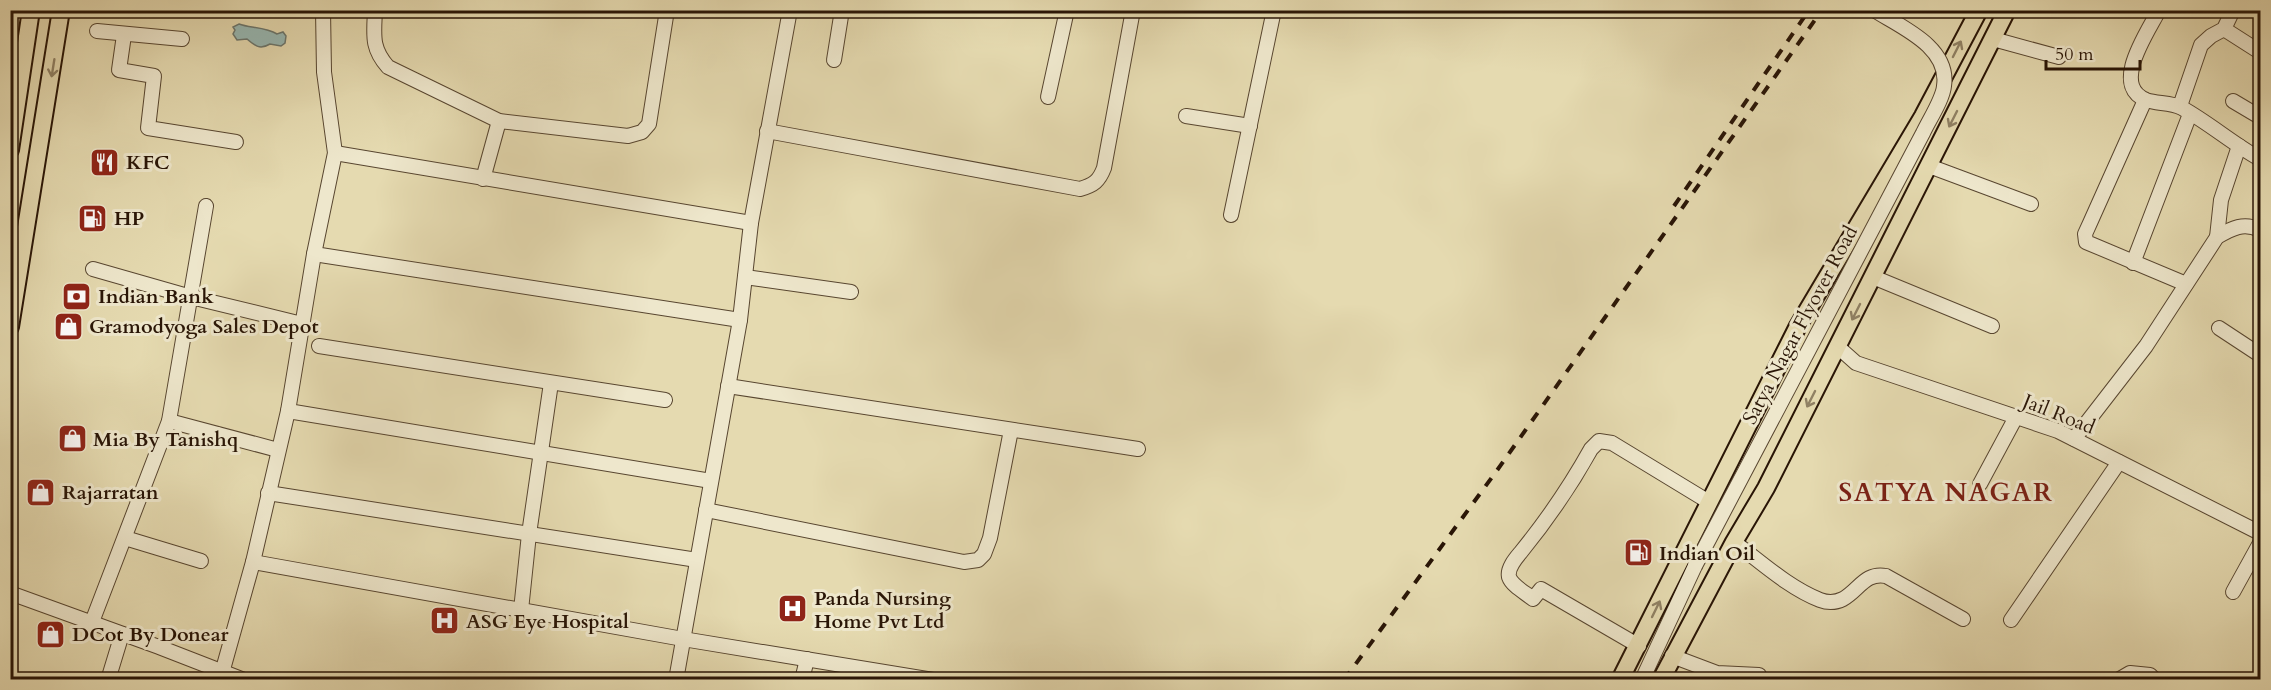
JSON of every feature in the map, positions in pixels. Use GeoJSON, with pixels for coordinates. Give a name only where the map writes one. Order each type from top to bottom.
{"type":"FeatureCollection","features":[{"type":"Feature","properties":{"kind":"main road"},"geometry":{"type":"LineString","coordinates":[[10,150],[14,111],[31,10]]}},
{"type":"Feature","properties":{"kind":"main road"},"geometry":{"type":"LineString","coordinates":[[10,327],[61,10]]}},
{"type":"Feature","properties":{"kind":"main road"},"geometry":{"type":"LineString","coordinates":[[1620,680],[1798,327],[1923,116],[1979,10]]}},
{"type":"Feature","properties":{"kind":"main road"},"geometry":{"type":"LineString","coordinates":[[1661,680],[1734,542],[1766,488],[2007,10]]}},
{"type":"Feature","properties":{"kind":"main road"},"geometry":{"type":"LineString","coordinates":[[1876,195],[1907,210]]}},
{"type":"Feature","properties":{"kind":"street"},"geometry":{"type":"LineString","coordinates":[[221,675],[253,562],[288,411],[314,254],[335,153],[324,72],[323,10]]}},
{"type":"Feature","properties":{"kind":"street"},"geometry":{"type":"LineString","coordinates":[[375,10],[374,40],[378,56],[388,67],[499,121],[627,136],[642,132],[649,124],[667,10]]}},
{"type":"Feature","properties":{"kind":"street"},"geometry":{"type":"LineString","coordinates":[[676,680],[740,320],[751,223],[790,10]]}},
{"type":"Feature","properties":{"kind":"street"},"geometry":{"type":"LineString","coordinates":[[834,60],[842,10]]}},
{"type":"Feature","properties":{"kind":"street"},"geometry":{"type":"LineString","coordinates":[[1048,97],[1067,10]]}},
{"type":"Feature","properties":{"kind":"street"},"geometry":{"type":"LineString","coordinates":[[767,131],[1080,189],[1093,185],[1100,178],[1104,168],[1133,10]]}},
{"type":"Feature","properties":{"kind":"street"},"geometry":{"type":"LineString","coordinates":[[1231,215],[1274,10]]}},
{"type":"Feature","properties":{"kind":"street","name":"Satya Nagar Flyover Road"},"geometry":{"type":"LineString","coordinates":[[1642,680],[1695,566],[1923,133],[1944,87],[1944,70],[1933,51],[1918,37],[1874,10]]}},
{"type":"Feature","properties":{"kind":"street"},"geometry":{"type":"LineString","coordinates":[[2160,10],[2133,61],[2130,74],[2133,90],[2145,100],[2185,110],[2260,159]]}},
{"type":"Feature","properties":{"kind":"street"},"geometry":{"type":"LineString","coordinates":[[2133,263],[2185,110],[2201,45],[2224,29],[2233,10]]}},
{"type":"Feature","properties":{"kind":"street"},"geometry":{"type":"LineString","coordinates":[[2224,29],[2260,52]]}},
{"type":"Feature","properties":{"kind":"street"},"geometry":{"type":"LineString","coordinates":[[97,31],[182,39]]}},
{"type":"Feature","properties":{"kind":"street"},"geometry":{"type":"LineString","coordinates":[[124,34],[119,70],[154,76],[148,128],[237,142]]}},
{"type":"Feature","properties":{"kind":"street"},"geometry":{"type":"LineString","coordinates":[[1993,39],[2059,57]]}},
{"type":"Feature","properties":{"kind":"street"},"geometry":{"type":"LineString","coordinates":[[2145,100],[2085,234],[2086,242],[2093,247],[2186,284]]}},
{"type":"Feature","properties":{"kind":"street"},"geometry":{"type":"LineString","coordinates":[[2234,101],[2260,117]]}},
{"type":"Feature","properties":{"kind":"street"},"geometry":{"type":"LineString","coordinates":[[1186,116],[1250,126]]}},
{"type":"Feature","properties":{"kind":"street"},"geometry":{"type":"LineString","coordinates":[[483,179],[499,121]]}},
{"type":"Feature","properties":{"kind":"street"},"geometry":{"type":"LineString","coordinates":[[2217,237],[2221,200],[2239,146]]}},
{"type":"Feature","properties":{"kind":"street"},"geometry":{"type":"LineString","coordinates":[[335,153],[751,223]]}},
{"type":"Feature","properties":{"kind":"street"},"geometry":{"type":"LineString","coordinates":[[1929,166],[2031,204]]}},
{"type":"Feature","properties":{"kind":"street"},"geometry":{"type":"LineString","coordinates":[[92,622],[169,421],[206,206]]}},
{"type":"Feature","properties":{"kind":"street"},"geometry":{"type":"LineString","coordinates":[[2074,439],[2146,346],[2217,237],[2233,227],[2251,226],[2260,230]]}},
{"type":"Feature","properties":{"kind":"street"},"geometry":{"type":"LineString","coordinates":[[314,254],[740,320]]}},
{"type":"Feature","properties":{"kind":"street"},"geometry":{"type":"LineString","coordinates":[[93,269],[191,297],[302,324]]}},
{"type":"Feature","properties":{"kind":"street"},"geometry":{"type":"LineString","coordinates":[[745,277],[852,292]]}},
{"type":"Feature","properties":{"kind":"street"},"geometry":{"type":"LineString","coordinates":[[1873,277],[1992,326]]}},
{"type":"Feature","properties":{"kind":"street"},"geometry":{"type":"LineString","coordinates":[[2219,328],[2260,355]]}},
{"type":"Feature","properties":{"kind":"street"},"geometry":{"type":"LineString","coordinates":[[319,346],[665,400]]}},
{"type":"Feature","properties":{"kind":"street","name":"Jail Road"},"geometry":{"type":"LineString","coordinates":[[1838,347],[1856,363],[2058,431],[2260,533]]}},
{"type":"Feature","properties":{"kind":"street"},"geometry":{"type":"LineString","coordinates":[[521,610],[529,534],[551,383]]}},
{"type":"Feature","properties":{"kind":"street"},"geometry":{"type":"LineString","coordinates":[[728,386],[1138,449]]}},
{"type":"Feature","properties":{"kind":"street"},"geometry":{"type":"LineString","coordinates":[[288,411],[711,481]]}},
{"type":"Feature","properties":{"kind":"street"},"geometry":{"type":"LineString","coordinates":[[1980,484],[2016,417]]}},
{"type":"Feature","properties":{"kind":"street"},"geometry":{"type":"LineString","coordinates":[[169,421],[278,450]]}},
{"type":"Feature","properties":{"kind":"street"},"geometry":{"type":"LineString","coordinates":[[706,510],[964,562],[978,561],[984,554],[990,538],[1011,430]]}},
{"type":"Feature","properties":{"kind":"street"},"geometry":{"type":"LineString","coordinates":[[1639,646],[1541,589],[1533,599],[1509,577],[1509,570],[1515,559],[1543,525],[1591,449],[1599,441],[1612,444],[1709,502]]}},
{"type":"Feature","properties":{"kind":"street"},"geometry":{"type":"LineString","coordinates":[[2010,620],[2119,462]]}},
{"type":"Feature","properties":{"kind":"street"},"geometry":{"type":"LineString","coordinates":[[268,493],[698,560]]}},
{"type":"Feature","properties":{"kind":"street"},"geometry":{"type":"LineString","coordinates":[[125,538],[201,561]]}},
{"type":"Feature","properties":{"kind":"street"},"geometry":{"type":"LineString","coordinates":[[1734,542],[1788,582],[1820,601],[1832,603],[1844,599],[1868,578],[1878,575],[1886,576],[1963,619]]}},
{"type":"Feature","properties":{"kind":"street"},"geometry":{"type":"LineString","coordinates":[[2233,592],[2260,543]]}},
{"type":"Feature","properties":{"kind":"street"},"geometry":{"type":"LineString","coordinates":[[253,562],[683,639],[933,680]]}},
{"type":"Feature","properties":{"kind":"street"},"geometry":{"type":"LineString","coordinates":[[10,593],[92,622],[221,675],[244,680]]}},
{"type":"Feature","properties":{"kind":"street"},"geometry":{"type":"LineString","coordinates":[[108,680],[122,634]]}},
{"type":"Feature","properties":{"kind":"street"},"geometry":{"type":"LineString","coordinates":[[1672,656],[1717,673],[1759,675]]}},
{"type":"Feature","properties":{"kind":"street"},"geometry":{"type":"LineString","coordinates":[[802,680],[807,659]]}},
{"type":"Feature","properties":{"kind":"street"},"geometry":{"type":"LineString","coordinates":[[2118,680],[2130,674],[2150,675],[2155,680]]}},
{"type":"Feature","properties":{"kind":"street"},"geometry":{"type":"LineString","coordinates":[[10,678],[18,680]]}},
{"type":"Feature","properties":{"kind":"water"},"geometry":{"type":"Polygon","coordinates":[[[239,24],[277,34],[283,32],[286,36],[285,43],[281,46],[270,44],[260,47],[247,39],[237,40],[233,34],[235,30],[233,27],[239,24]]]}},
{"type":"Feature","properties":{"kind":"railway"},"geometry":{"type":"LineString","coordinates":[[1674,206],[1809,10]]}},
{"type":"Feature","properties":{"kind":"railway"},"geometry":{"type":"LineString","coordinates":[[1344,680],[1498,469],[1822,10]]}},
{"type":"Feature","properties":{"kind":"place","name":"KFC"},"geometry":{"type":"Point","coordinates":[105,162]}},
{"type":"Feature","properties":{"kind":"place","name":"HP"},"geometry":{"type":"Point","coordinates":[93,218]}},
{"type":"Feature","properties":{"kind":"place","name":"Indian Bank"},"geometry":{"type":"Point","coordinates":[77,296]}},
{"type":"Feature","properties":{"kind":"place","name":"Gramodyoga Sales Depot"},"geometry":{"type":"Point","coordinates":[68,326]}},
{"type":"Feature","properties":{"kind":"place","name":"Mia By Tanishq"},"geometry":{"type":"Point","coordinates":[72,439]}},
{"type":"Feature","properties":{"kind":"place","name":"Rajarratan"},"geometry":{"type":"Point","coordinates":[41,492]}},
{"type":"Feature","properties":{"kind":"place","name":"Indian Oil"},"geometry":{"type":"Point","coordinates":[1638,553]}},
{"type":"Feature","properties":{"kind":"place","name":"Panda Nursing Home Pvt Ltd"},"geometry":{"type":"Point","coordinates":[793,609]}},
{"type":"Feature","properties":{"kind":"place","name":"ASG Eye Hospital"},"geometry":{"type":"Point","coordinates":[445,621]}},
{"type":"Feature","properties":{"kind":"place","name":"DCot By Donear"},"geometry":{"type":"Point","coordinates":[51,634]}},
{"type":"Feature","properties":{"kind":"district","name":"SATYA NAGAR"},"geometry":{"type":"Point","coordinates":[1946,492]}}]}
